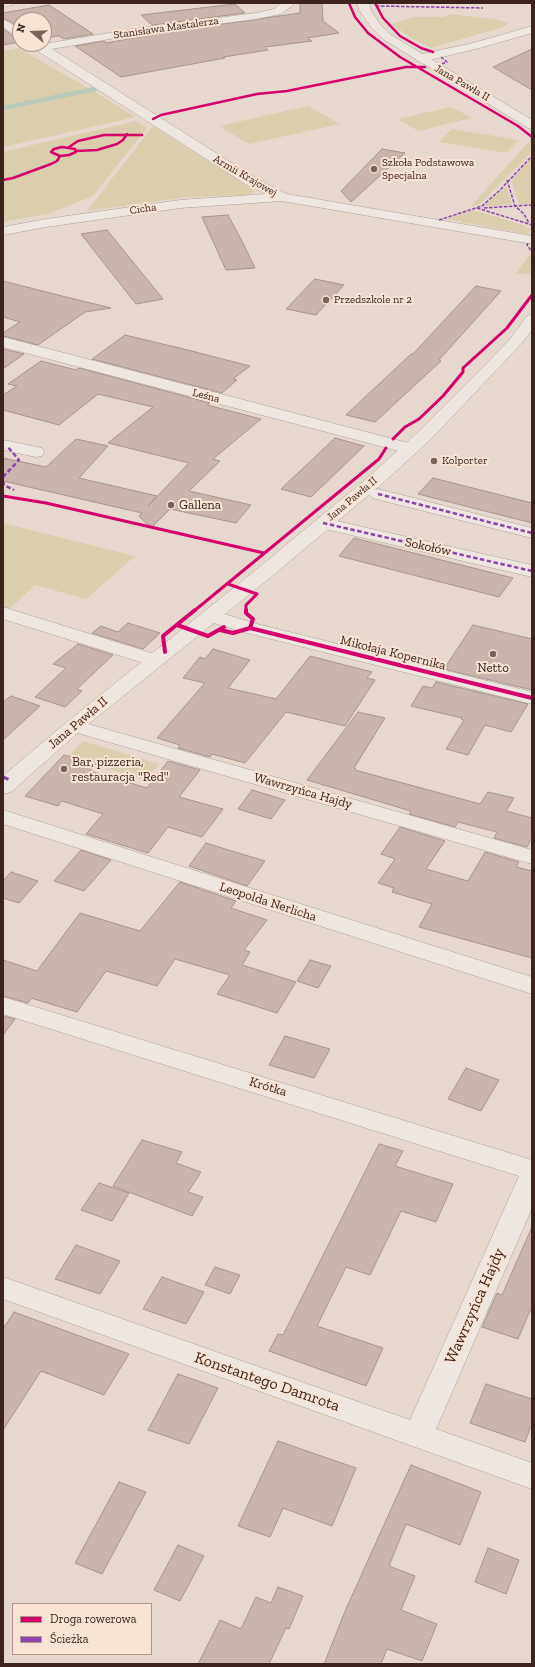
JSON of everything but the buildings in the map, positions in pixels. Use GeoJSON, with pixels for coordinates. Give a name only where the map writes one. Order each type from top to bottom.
{"type":"FeatureCollection","features":[{"type":"Feature","properties":{"kind":"street"},"geometry":{"type":"LineString","coordinates":[[3,4],[9,3]]}},
{"type":"Feature","properties":{"kind":"street","name":"Stanisława Mastalerza"},"geometry":{"type":"LineString","coordinates":[[52,44],[256,16],[277,12],[287,5],[287,3]]}},
{"type":"Feature","properties":{"kind":"street","name":"Jana Pawła II"},"geometry":{"type":"LineString","coordinates":[[363,3],[365,10],[375,25],[398,44],[532,125]]}},
{"type":"Feature","properties":{"kind":"street"},"geometry":{"type":"LineString","coordinates":[[3,22],[12,28]]}},
{"type":"Feature","properties":{"kind":"street"},"geometry":{"type":"LineString","coordinates":[[421,58],[476,46],[532,29]]}},
{"type":"Feature","properties":{"kind":"street","name":"Armii Krajowej"},"geometry":{"type":"LineString","coordinates":[[46,52],[252,182],[284,197],[532,240]]}},
{"type":"Feature","properties":{"kind":"street","name":"Cicha"},"geometry":{"type":"LineString","coordinates":[[3,231],[46,223],[180,204],[284,197]]}},
{"type":"Feature","properties":{"kind":"street","name":"Jana Pawła II"},"geometry":{"type":"LineString","coordinates":[[3,786],[154,660],[211,616],[410,449],[494,365],[532,319]]}},
{"type":"Feature","properties":{"kind":"street","name":"Leśna"},"geometry":{"type":"LineString","coordinates":[[3,342],[410,449]]}},
{"type":"Feature","properties":{"kind":"street"},"geometry":{"type":"LineString","coordinates":[[3,445],[36,452]]}},
{"type":"Feature","properties":{"kind":"street"},"geometry":{"type":"LineString","coordinates":[[378,494],[532,533]]}},
{"type":"Feature","properties":{"kind":"street","name":"Sokołów"},"geometry":{"type":"LineString","coordinates":[[323,523],[532,571]]}},
{"type":"Feature","properties":{"kind":"street"},"geometry":{"type":"LineString","coordinates":[[3,612],[154,660]]}},
{"type":"Feature","properties":{"kind":"street","name":"Mikołaja Kopernika"},"geometry":{"type":"LineString","coordinates":[[211,616],[250,628],[532,698]]}},
{"type":"Feature","properties":{"kind":"street","name":"Wawrzyńca Hajdy"},"geometry":{"type":"LineString","coordinates":[[74,726],[532,857]]}},
{"type":"Feature","properties":{"kind":"street","name":"Leopolda Nerlicha"},"geometry":{"type":"LineString","coordinates":[[3,817],[532,986]]}},
{"type":"Feature","properties":{"kind":"street","name":"Krótka"},"geometry":{"type":"LineString","coordinates":[[3,1005],[532,1170]]}},
{"type":"Feature","properties":{"kind":"street","name":"Wawrzyńca Hajdy"},"geometry":{"type":"LineString","coordinates":[[419,1434],[532,1177]]}},
{"type":"Feature","properties":{"kind":"street","name":"Konstantego Damrota"},"geometry":{"type":"LineString","coordinates":[[3,1288],[178,1351],[419,1434],[532,1476]]}},
{"type":"Feature","properties":{"kind":"shaded area"},"geometry":{"type":"Polygon","coordinates":[[[451,14],[499,20],[507,23],[507,26],[431,48],[411,38],[392,24],[415,17],[443,17],[451,14]]]}},
{"type":"Feature","properties":{"kind":"shaded area"},"geometry":{"type":"Polygon","coordinates":[[[12,49],[12,52],[25,52],[97,93],[135,117],[3,147],[3,51],[12,49]]]}},
{"type":"Feature","properties":{"kind":"shaded area"},"geometry":{"type":"Polygon","coordinates":[[[308,106],[340,124],[249,144],[219,126],[308,106]]]}},
{"type":"Feature","properties":{"kind":"shaded area"},"geometry":{"type":"Polygon","coordinates":[[[451,107],[472,118],[418,131],[398,119],[451,107]]]}},
{"type":"Feature","properties":{"kind":"shaded area"},"geometry":{"type":"Polygon","coordinates":[[[136,121],[147,128],[93,196],[48,214],[3,222],[3,152],[136,121]]]}},
{"type":"Feature","properties":{"kind":"shaded area"},"geometry":{"type":"Polygon","coordinates":[[[153,126],[252,189],[254,192],[246,195],[187,197],[87,211],[153,126]]]}},
{"type":"Feature","properties":{"kind":"shaded area"},"geometry":{"type":"Polygon","coordinates":[[[452,129],[519,140],[506,153],[439,142],[452,129]]]}},
{"type":"Feature","properties":{"kind":"shaded area"},"geometry":{"type":"Polygon","coordinates":[[[531,139],[532,150],[527,157],[479,205],[471,206],[531,139]]]}},
{"type":"Feature","properties":{"kind":"shaded area"},"geometry":{"type":"Polygon","coordinates":[[[532,157],[532,204],[519,204],[511,180],[532,157]]]}},
{"type":"Feature","properties":{"kind":"shaded area"},"geometry":{"type":"Polygon","coordinates":[[[506,186],[512,204],[486,207],[485,205],[506,186]]]}},
{"type":"Feature","properties":{"kind":"shaded area"},"geometry":{"type":"Polygon","coordinates":[[[473,210],[523,225],[531,230],[527,234],[446,219],[473,210]]]}},
{"type":"Feature","properties":{"kind":"shaded area"},"geometry":{"type":"Polygon","coordinates":[[[530,254],[532,255],[532,275],[516,273],[530,254]]]}},
{"type":"Feature","properties":{"kind":"shaded area"},"geometry":{"type":"Polygon","coordinates":[[[3,523],[135,556],[86,599],[35,585],[3,615],[3,523]]]}},
{"type":"Feature","properties":{"kind":"shaded area"},"geometry":{"type":"Polygon","coordinates":[[[83,741],[159,764],[145,780],[68,757],[83,741]]]}},
{"type":"Feature","properties":{"kind":"waterway"},"geometry":{"type":"LineString","coordinates":[[3,108],[95,89]]}},
{"type":"Feature","properties":{"kind":"marked path"},"geometry":{"type":"LineString","coordinates":[[376,6],[483,8]]}},
{"type":"Feature","properties":{"kind":"marked path"},"geometry":{"type":"LineString","coordinates":[[441,57],[447,62],[442,64]]}},
{"type":"Feature","properties":{"kind":"marked path"},"geometry":{"type":"LineString","coordinates":[[439,220],[482,206],[499,191],[531,157]]}},
{"type":"Feature","properties":{"kind":"marked path"},"geometry":{"type":"LineString","coordinates":[[507,180],[515,206],[524,214],[529,223]]}},
{"type":"Feature","properties":{"kind":"marked path"},"geometry":{"type":"LineString","coordinates":[[484,208],[532,205]]}},
{"type":"Feature","properties":{"kind":"marked path"},"geometry":{"type":"LineString","coordinates":[[477,208],[532,225]]}},
{"type":"Feature","properties":{"kind":"marked path"},"geometry":{"type":"LineString","coordinates":[[528,243],[527,245],[532,252]]}},
{"type":"Feature","properties":{"kind":"marked path"},"geometry":{"type":"LineString","coordinates":[[3,477],[19,460],[7,446]]}},
{"type":"Feature","properties":{"kind":"marked path"},"geometry":{"type":"LineString","coordinates":[[3,481],[4,485],[14,490]]}},
{"type":"Feature","properties":{"kind":"marked path"},"geometry":{"type":"LineString","coordinates":[[378,494],[532,533]]}},
{"type":"Feature","properties":{"kind":"marked path"},"geometry":{"type":"LineString","coordinates":[[323,523],[532,571]]}},
{"type":"Feature","properties":{"kind":"marked path"},"geometry":{"type":"LineString","coordinates":[[3,777],[10,780]]}},
{"type":"Feature","properties":{"kind":"cycle path"},"geometry":{"type":"LineString","coordinates":[[349,3],[355,17],[368,33],[400,57],[518,126],[532,137]]}},
{"type":"Feature","properties":{"kind":"cycle path"},"geometry":{"type":"LineString","coordinates":[[375,3],[383,18],[400,36],[421,48],[433,52]]}},
{"type":"Feature","properties":{"kind":"cycle path"},"geometry":{"type":"LineString","coordinates":[[153,119],[161,115],[257,94],[287,91],[406,67],[425,67]]}},
{"type":"Feature","properties":{"kind":"cycle path"},"geometry":{"type":"LineString","coordinates":[[76,151],[97,150],[117,144],[123,140],[127,134]]}},
{"type":"Feature","properties":{"kind":"cycle path"},"geometry":{"type":"LineString","coordinates":[[69,147],[78,141],[104,135],[142,135]]}},
{"type":"Feature","properties":{"kind":"cycle path"},"geometry":{"type":"LineString","coordinates":[[62,147],[75,149],[76,152],[69,155],[60,156],[51,152],[54,149],[62,147]]}},
{"type":"Feature","properties":{"kind":"cycle path"},"geometry":{"type":"LineString","coordinates":[[3,180],[13,178],[51,164],[57,161],[60,156]]}},
{"type":"Feature","properties":{"kind":"cycle path"},"geometry":{"type":"LineString","coordinates":[[393,439],[405,427],[419,419],[443,396],[463,372],[463,368],[507,328],[532,295]]}},
{"type":"Feature","properties":{"kind":"cycle path"},"geometry":{"type":"LineString","coordinates":[[165,652],[163,636],[379,459],[386,448]]}},
{"type":"Feature","properties":{"kind":"cycle path"},"geometry":{"type":"LineString","coordinates":[[3,496],[46,503],[264,553]]}},
{"type":"Feature","properties":{"kind":"cycle path"},"geometry":{"type":"LineString","coordinates":[[228,584],[257,594],[246,605],[246,613],[253,619],[250,628]]}},
{"type":"Feature","properties":{"kind":"cycle path"},"geometry":{"type":"LineString","coordinates":[[177,625],[208,636],[224,627]]}},
{"type":"Feature","properties":{"kind":"cycle path"},"geometry":{"type":"LineString","coordinates":[[220,630],[233,633],[250,628],[532,698]]}},
{"type":"Feature","properties":{"kind":"place","name":"Szkoła Podstawowa Specjalna"},"geometry":{"type":"Point","coordinates":[374,169]}},
{"type":"Feature","properties":{"kind":"place","name":"Przedszkole nr 2"},"geometry":{"type":"Point","coordinates":[326,300]}},
{"type":"Feature","properties":{"kind":"place","name":"Kolporter"},"geometry":{"type":"Point","coordinates":[434,461]}},
{"type":"Feature","properties":{"kind":"place","name":"Gallena"},"geometry":{"type":"Point","coordinates":[171,505]}},
{"type":"Feature","properties":{"kind":"place","name":"Netto"},"geometry":{"type":"Point","coordinates":[493,654]}},
{"type":"Feature","properties":{"kind":"place","name":"Bar, pizzeria, restauracja \"Red\""},"geometry":{"type":"Point","coordinates":[64,769]}}]}
